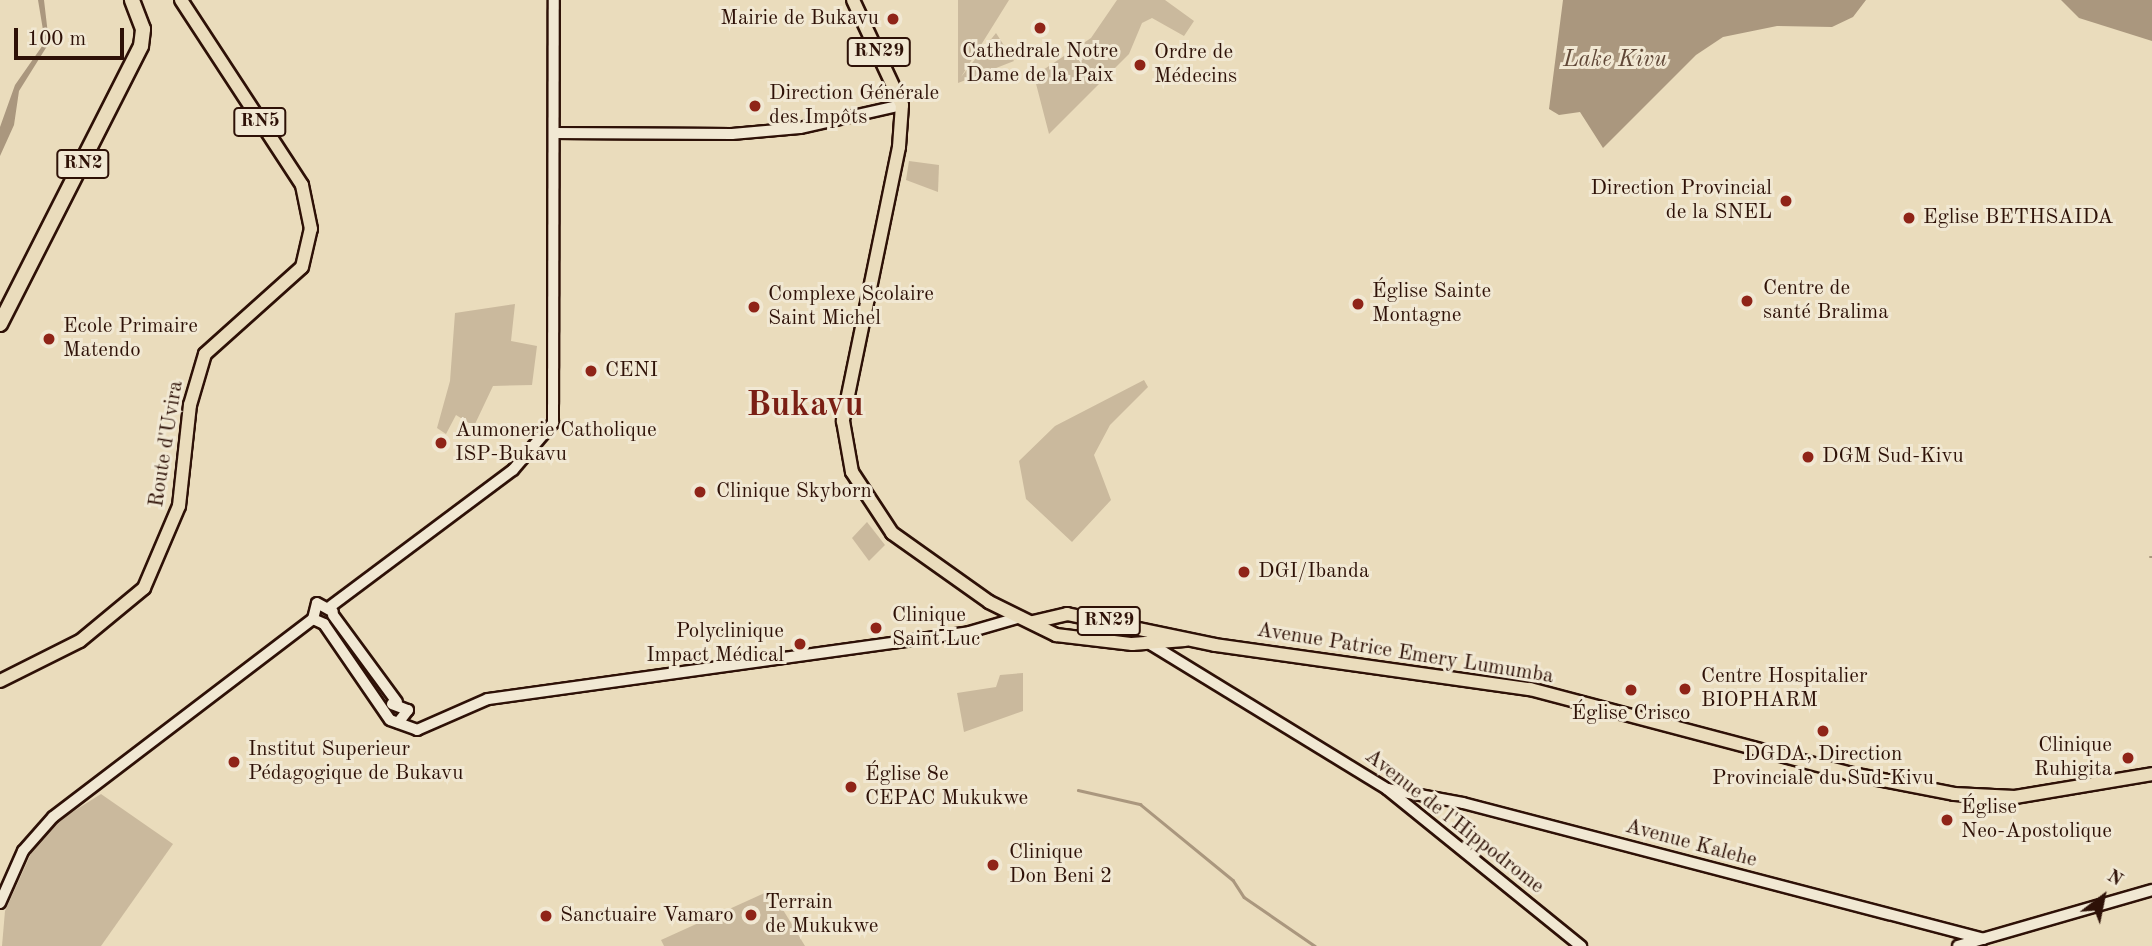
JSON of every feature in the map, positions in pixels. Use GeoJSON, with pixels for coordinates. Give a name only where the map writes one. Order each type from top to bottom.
{"type":"FeatureCollection","features":[{"type":"Feature","properties":{"kind":"highway","name":"RN2"},"geometry":{"type":"LineString","coordinates":[[0,324],[141,46],[144,29],[132,0]]}},
{"type":"Feature","properties":{"kind":"main road","name":"Route d'Uvira"},"geometry":{"type":"LineString","coordinates":[[0,681],[80,640],[144,588],[179,506],[190,405],[205,355],[291,279],[306,253],[311,229],[302,185],[180,0]]}},
{"type":"Feature","properties":{"kind":"main road","name":"Avenue Patrice Emery Lumumba"},"geometry":{"type":"LineString","coordinates":[[853,0],[902,106],[899,146],[846,405],[847,457],[865,498],[892,533],[961,586],[1056,635],[1152,645],[1168,639],[1185,640],[1530,689],[1847,773],[1954,794],[2015,797],[2152,774]]}},
{"type":"Feature","properties":{"kind":"main road","name":"Avenue Patrice Emery Lumumba"},"geometry":{"type":"LineString","coordinates":[[1027,620],[1067,614],[1153,629],[1168,639]]}},
{"type":"Feature","properties":{"kind":"street"},"geometry":{"type":"LineString","coordinates":[[324,624],[332,611],[505,477],[549,433],[555,385],[554,0]]}},
{"type":"Feature","properties":{"kind":"street"},"geometry":{"type":"LineString","coordinates":[[554,133],[732,134],[800,128],[902,106]]}},
{"type":"Feature","properties":{"kind":"street"},"geometry":{"type":"LineString","coordinates":[[0,902],[23,851],[53,817],[313,619],[317,603],[332,611],[408,715],[429,726]]}},
{"type":"Feature","properties":{"kind":"street"},"geometry":{"type":"LineString","coordinates":[[313,619],[324,624],[398,723],[429,726],[488,699],[969,632],[1027,620]]}},
{"type":"Feature","properties":{"kind":"street"},"geometry":{"type":"LineString","coordinates":[[1152,645],[1153,629]]}},
{"type":"Feature","properties":{"kind":"street","name":"Avenue de l'Hippodrome"},"geometry":{"type":"LineString","coordinates":[[1168,639],[1192,667]]}},
{"type":"Feature","properties":{"kind":"street","name":"Avenue de l'Hippodrome"},"geometry":{"type":"LineString","coordinates":[[1152,645],[1192,667],[1387,789],[1581,946]]}},
{"type":"Feature","properties":{"kind":"street"},"geometry":{"type":"LineString","coordinates":[[387,711],[397,702]]}},
{"type":"Feature","properties":{"kind":"street"},"geometry":{"type":"LineString","coordinates":[[398,723],[408,715]]}},
{"type":"Feature","properties":{"kind":"street","name":"Avenue Kalehe"},"geometry":{"type":"LineString","coordinates":[[1387,789],[1463,803],[1984,939]]}},
{"type":"Feature","properties":{"kind":"street"},"geometry":{"type":"LineString","coordinates":[[1958,946],[2152,890]]}},
{"type":"Feature","properties":{"kind":"shaded area"},"geometry":{"type":"Polygon","coordinates":[[[958,0],[1009,0],[961,77],[996,33],[1014,61],[958,83],[958,0]]]}},
{"type":"Feature","properties":{"kind":"shaded area"},"geometry":{"type":"Polygon","coordinates":[[[1117,0],[1165,0],[1194,21],[1184,36],[1152,18],[1142,23],[1129,54],[1049,134],[1034,76],[1091,38],[1117,0]]]}},
{"type":"Feature","properties":{"kind":"shaded area"},"geometry":{"type":"Polygon","coordinates":[[[909,161],[939,165],[938,192],[906,180],[909,161]]]}},
{"type":"Feature","properties":{"kind":"shaded area"},"geometry":{"type":"Polygon","coordinates":[[[515,304],[511,341],[537,346],[532,385],[493,386],[475,424],[482,431],[456,415],[446,434],[437,428],[450,381],[455,313],[515,304]]]}},
{"type":"Feature","properties":{"kind":"shaded area"},"geometry":{"type":"Polygon","coordinates":[[[1144,380],[1148,387],[1110,425],[1094,455],[1111,500],[1072,542],[1026,499],[1019,461],[1055,426],[1144,380]]]}},
{"type":"Feature","properties":{"kind":"shaded area"},"geometry":{"type":"Polygon","coordinates":[[[867,522],[885,545],[869,561],[852,538],[867,522]]]}},
{"type":"Feature","properties":{"kind":"shaded area"},"geometry":{"type":"Polygon","coordinates":[[[1023,673],[1023,711],[964,732],[957,693],[996,687],[1000,675],[1023,673]]]}},
{"type":"Feature","properties":{"kind":"shaded area"},"geometry":{"type":"Polygon","coordinates":[[[101,794],[173,844],[101,946],[2,946],[5,911],[33,849],[58,821],[101,794]]]}},
{"type":"Feature","properties":{"kind":"shaded area","name":"Terrain de Mukukwe"},"geometry":{"type":"Polygon","coordinates":[[[771,890],[805,946],[664,946],[661,940],[771,890]]]}},
{"type":"Feature","properties":{"kind":"water"},"geometry":{"type":"Polygon","coordinates":[[[38,0],[44,0],[49,43],[19,91],[14,125],[0,156],[0,127],[15,85],[45,42],[38,0]]]}},
{"type":"Feature","properties":{"kind":"water","name":"Lake Kivu"},"geometry":{"type":"Polygon","coordinates":[[[1563,0],[1866,0],[1853,17],[1832,27],[1777,26],[1723,37],[1696,55],[1603,148],[1580,112],[1559,115],[1549,109],[1563,0]]]}},
{"type":"Feature","properties":{"kind":"water"},"geometry":{"type":"Polygon","coordinates":[[[2061,0],[2152,0],[2152,41],[2079,18],[2061,0]]]}},
{"type":"Feature","properties":{"kind":"waterway"},"geometry":{"type":"LineString","coordinates":[[1078,790],[1140,804],[1233,880],[1244,897],[1315,946]]}},
{"type":"Feature","properties":{"kind":"place","name":"Mairie de Bukavu"},"geometry":{"type":"Point","coordinates":[893,19]}},
{"type":"Feature","properties":{"kind":"place","name":"Cathedrale Notre Dame de la Paix"},"geometry":{"type":"Point","coordinates":[1040,28]}},
{"type":"Feature","properties":{"kind":"place","name":"Ordre de Médecins"},"geometry":{"type":"Point","coordinates":[1140,65]}},
{"type":"Feature","properties":{"kind":"place","name":"Direction Générale des Impôts"},"geometry":{"type":"Point","coordinates":[755,106]}},
{"type":"Feature","properties":{"kind":"place","name":"Direction Provincial de la SNEL"},"geometry":{"type":"Point","coordinates":[1786,201]}},
{"type":"Feature","properties":{"kind":"place","name":"Eglise BETHSAIDA"},"geometry":{"type":"Point","coordinates":[1909,218]}},
{"type":"Feature","properties":{"kind":"place","name":"Centre de santé Bralima"},"geometry":{"type":"Point","coordinates":[1747,301]}},
{"type":"Feature","properties":{"kind":"place","name":"Église Sainte Montagne"},"geometry":{"type":"Point","coordinates":[1358,304]}},
{"type":"Feature","properties":{"kind":"place","name":"Complexe Scolaire Saint Michel"},"geometry":{"type":"Point","coordinates":[754,307]}},
{"type":"Feature","properties":{"kind":"place","name":"Ecole Primaire Matendo"},"geometry":{"type":"Point","coordinates":[49,339]}},
{"type":"Feature","properties":{"kind":"place","name":"CENI"},"geometry":{"type":"Point","coordinates":[591,371]}},
{"type":"Feature","properties":{"kind":"place","name":"Aumonerie Catholique ISP-Bukavu"},"geometry":{"type":"Point","coordinates":[441,443]}},
{"type":"Feature","properties":{"kind":"place","name":"DGM Sud-Kivu"},"geometry":{"type":"Point","coordinates":[1808,457]}},
{"type":"Feature","properties":{"kind":"place","name":"Clinique Skyborn"},"geometry":{"type":"Point","coordinates":[700,492]}},
{"type":"Feature","properties":{"kind":"place","name":"DGI/Ibanda"},"geometry":{"type":"Point","coordinates":[1244,572]}},
{"type":"Feature","properties":{"kind":"place","name":"Clinique Saint Luc"},"geometry":{"type":"Point","coordinates":[876,628]}},
{"type":"Feature","properties":{"kind":"place","name":"Polyclinique Impact Médical"},"geometry":{"type":"Point","coordinates":[800,644]}},
{"type":"Feature","properties":{"kind":"place","name":"Centre Hospitalier BIOPHARM"},"geometry":{"type":"Point","coordinates":[1685,689]}},
{"type":"Feature","properties":{"kind":"place","name":"Église Crisco"},"geometry":{"type":"Point","coordinates":[1631,690]}},
{"type":"Feature","properties":{"kind":"place","name":"DGDA, Direction Provinciale du Sud-Kivu"},"geometry":{"type":"Point","coordinates":[1823,731]}},
{"type":"Feature","properties":{"kind":"place","name":"Clinique Ruhigita"},"geometry":{"type":"Point","coordinates":[2128,758]}},
{"type":"Feature","properties":{"kind":"place","name":"Institut Superieur Pédagogique de Bukavu"},"geometry":{"type":"Point","coordinates":[234,762]}},
{"type":"Feature","properties":{"kind":"place","name":"Église 8e CEPAC Mukukwe"},"geometry":{"type":"Point","coordinates":[851,787]}},
{"type":"Feature","properties":{"kind":"place","name":"Église Neo-Apostolique"},"geometry":{"type":"Point","coordinates":[1947,820]}},
{"type":"Feature","properties":{"kind":"place","name":"Clinique Don Beni 2"},"geometry":{"type":"Point","coordinates":[993,865]}},
{"type":"Feature","properties":{"kind":"place","name":"Terrain de Mukukwe"},"geometry":{"type":"Point","coordinates":[751,915]}},
{"type":"Feature","properties":{"kind":"place","name":"Sanctuaire Vamaro"},"geometry":{"type":"Point","coordinates":[546,916]}},
{"type":"Feature","properties":{"kind":"district","name":"Bukavu"},"geometry":{"type":"Point","coordinates":[805,406]}}]}
